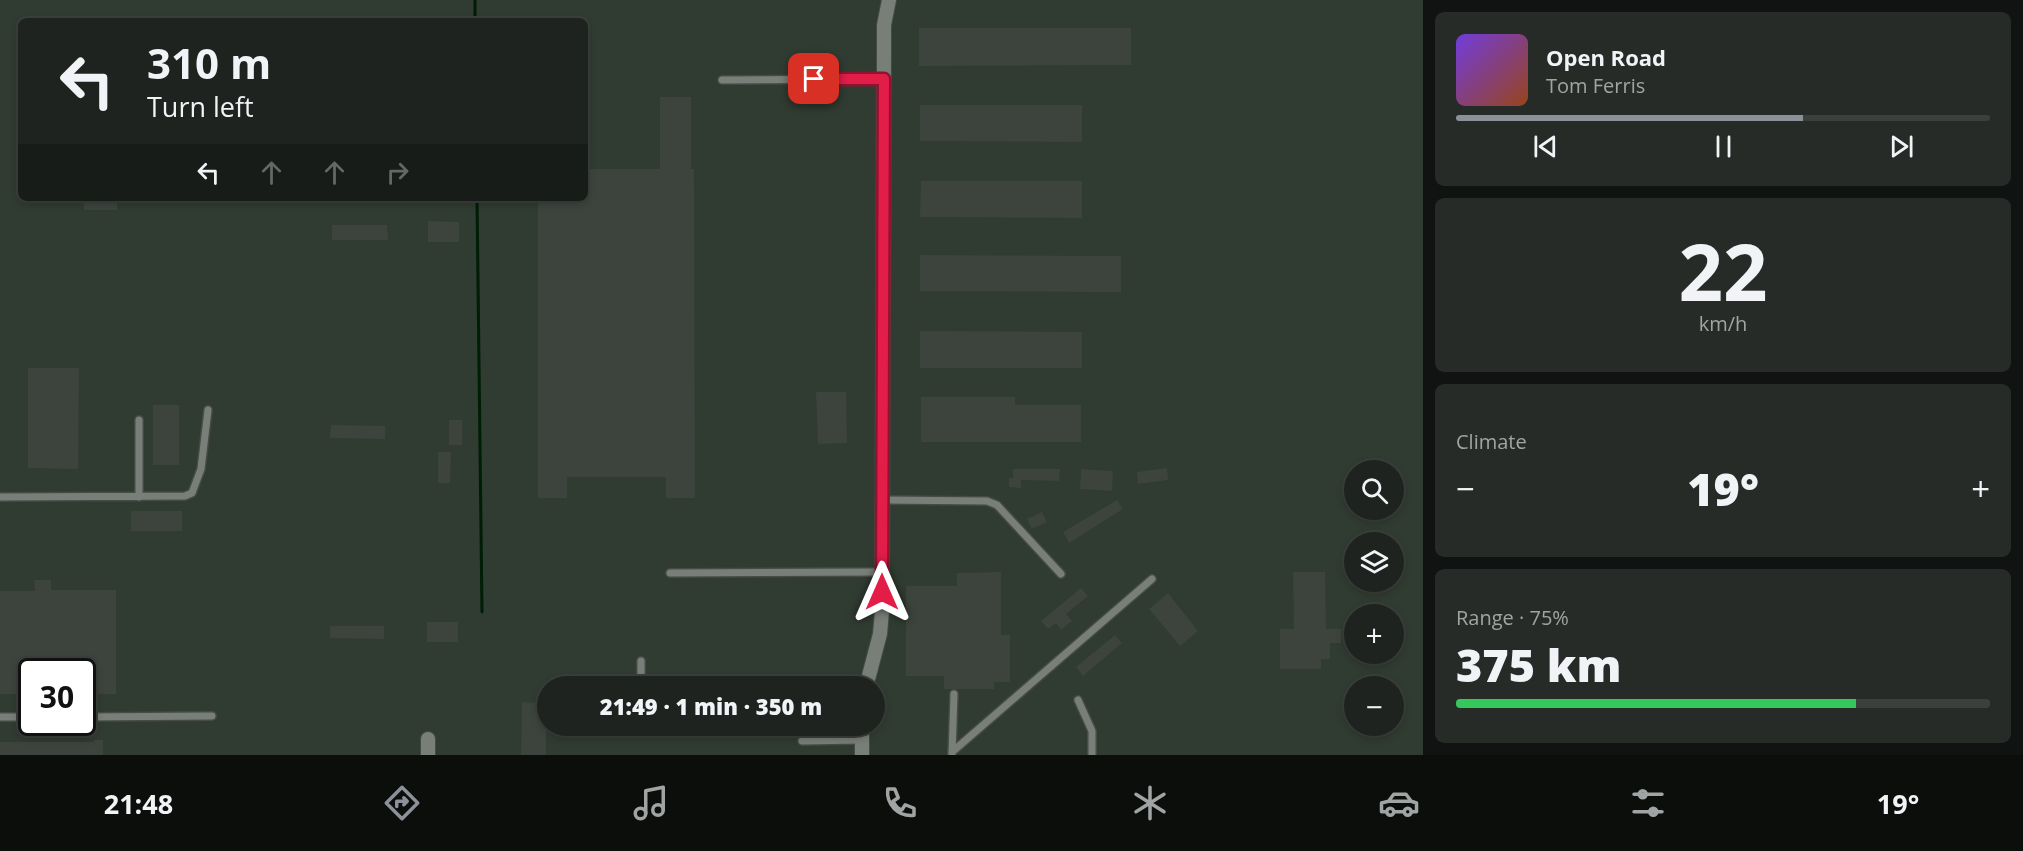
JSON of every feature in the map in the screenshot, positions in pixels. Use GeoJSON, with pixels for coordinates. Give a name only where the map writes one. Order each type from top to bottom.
{"type":"FeatureCollection","features":[{"type":"Feature","properties":{"kind":"street"},"geometry":{"type":"LineString","coordinates":[[869,676],[880,634],[882,572],[884,25],[889,0]]}},
{"type":"Feature","properties":{"kind":"street"},"geometry":{"type":"LineString","coordinates":[[862,736],[862,755]]}},
{"type":"Feature","properties":{"kind":"street"},"geometry":{"type":"LineString","coordinates":[[428,740],[428,755]]}},
{"type":"Feature","properties":{"kind":"lane"},"geometry":{"type":"LineString","coordinates":[[722,80],[884,79]]}},
{"type":"Feature","properties":{"kind":"lane"},"geometry":{"type":"LineString","coordinates":[[0,497],[185,496],[192,493],[201,470],[208,410]]}},
{"type":"Feature","properties":{"kind":"lane"},"geometry":{"type":"LineString","coordinates":[[139,420],[139,497]]}},
{"type":"Feature","properties":{"kind":"lane"},"geometry":{"type":"LineString","coordinates":[[883,500],[987,501],[997,505],[1061,574]]}},
{"type":"Feature","properties":{"kind":"lane"},"geometry":{"type":"LineString","coordinates":[[670,573],[882,572]]}},
{"type":"Feature","properties":{"kind":"lane"},"geometry":{"type":"LineString","coordinates":[[952,753],[1152,579]]}},
{"type":"Feature","properties":{"kind":"lane"},"geometry":{"type":"LineString","coordinates":[[640,661],[641,676]]}},
{"type":"Feature","properties":{"kind":"lane"},"geometry":{"type":"LineString","coordinates":[[952,753],[954,694]]}},
{"type":"Feature","properties":{"kind":"lane"},"geometry":{"type":"LineString","coordinates":[[1078,700],[1092,731],[1092,755]]}},
{"type":"Feature","properties":{"kind":"lane"},"geometry":{"type":"LineString","coordinates":[[96,717],[212,716]]}},
{"type":"Feature","properties":{"kind":"lane"},"geometry":{"type":"LineString","coordinates":[[0,717],[18,717]]}},
{"type":"Feature","properties":{"kind":"lane"},"geometry":{"type":"LineString","coordinates":[[802,741],[840,736]]}},
{"type":"Feature","properties":{"kind":"shaded area"},"geometry":{"type":"Polygon","coordinates":[[[0,0],[1423,0],[1423,755],[0,755],[0,0]]]}},
{"type":"Feature","properties":{"kind":"building"},"geometry":{"type":"Polygon","coordinates":[[[919,28],[1131,28],[1131,65],[919,66],[919,28]]]}},
{"type":"Feature","properties":{"kind":"building"},"geometry":{"type":"Polygon","coordinates":[[[660,97],[691,97],[691,169],[694,169],[695,498],[666,498],[666,477],[567,477],[567,498],[538,498],[538,201],[588,201],[588,169],[660,169],[660,97]]]}},
{"type":"Feature","properties":{"kind":"building"},"geometry":{"type":"Polygon","coordinates":[[[920,105],[1082,105],[1082,142],[920,141],[920,105]]]}},
{"type":"Feature","properties":{"kind":"building"},"geometry":{"type":"Polygon","coordinates":[[[921,181],[1082,181],[1082,218],[920,217],[921,181]]]}},
{"type":"Feature","properties":{"kind":"building"},"geometry":{"type":"Polygon","coordinates":[[[84,201],[117,201],[117,210],[84,210],[84,201]]]}},
{"type":"Feature","properties":{"kind":"building"},"geometry":{"type":"Polygon","coordinates":[[[428,221],[459,222],[459,242],[428,242],[428,221]]]}},
{"type":"Feature","properties":{"kind":"building"},"geometry":{"type":"Polygon","coordinates":[[[332,225],[387,225],[388,240],[332,240],[332,225]]]}},
{"type":"Feature","properties":{"kind":"building"},"geometry":{"type":"Polygon","coordinates":[[[920,255],[1121,256],[1121,292],[920,291],[920,255]]]}},
{"type":"Feature","properties":{"kind":"building"},"geometry":{"type":"Polygon","coordinates":[[[920,331],[1082,332],[1082,368],[920,368],[920,331]]]}},
{"type":"Feature","properties":{"kind":"building"},"geometry":{"type":"Polygon","coordinates":[[[28,368],[79,368],[78,469],[28,468],[28,368]]]}},
{"type":"Feature","properties":{"kind":"building"},"geometry":{"type":"Polygon","coordinates":[[[816,392],[846,392],[847,443],[818,444],[816,392]]]}},
{"type":"Feature","properties":{"kind":"building"},"geometry":{"type":"Polygon","coordinates":[[[921,397],[1015,397],[1015,405],[1081,405],[1081,442],[921,442],[921,397]]]}},
{"type":"Feature","properties":{"kind":"building"},"geometry":{"type":"Polygon","coordinates":[[[153,405],[179,405],[179,465],[153,465],[153,405]]]}},
{"type":"Feature","properties":{"kind":"building"},"geometry":{"type":"Polygon","coordinates":[[[449,420],[462,420],[462,445],[449,445],[449,420]]]}},
{"type":"Feature","properties":{"kind":"building"},"geometry":{"type":"Polygon","coordinates":[[[331,425],[385,426],[385,439],[330,438],[331,425]]]}},
{"type":"Feature","properties":{"kind":"building"},"geometry":{"type":"Polygon","coordinates":[[[438,452],[451,452],[450,483],[438,483],[438,452]]]}},
{"type":"Feature","properties":{"kind":"building"},"geometry":{"type":"Polygon","coordinates":[[[1167,468],[1168,480],[1138,484],[1137,472],[1167,468]]]}},
{"type":"Feature","properties":{"kind":"building"},"geometry":{"type":"Polygon","coordinates":[[[1013,469],[1060,469],[1059,481],[1021,480],[1021,488],[1009,487],[1009,478],[1013,478],[1013,469]]]}},
{"type":"Feature","properties":{"kind":"building"},"geometry":{"type":"Polygon","coordinates":[[[1081,469],[1113,471],[1112,491],[1080,489],[1081,469]]]}},
{"type":"Feature","properties":{"kind":"building"},"geometry":{"type":"Polygon","coordinates":[[[1117,500],[1123,509],[1069,543],[1063,532],[1117,500]]]}},
{"type":"Feature","properties":{"kind":"building"},"geometry":{"type":"Polygon","coordinates":[[[131,511],[182,511],[182,531],[131,531],[131,511]]]}},
{"type":"Feature","properties":{"kind":"building"},"geometry":{"type":"Polygon","coordinates":[[[1042,512],[1047,522],[1032,529],[1027,519],[1042,512]]]}},
{"type":"Feature","properties":{"kind":"building"},"geometry":{"type":"Polygon","coordinates":[[[1001,572],[1001,635],[1010,635],[1010,682],[994,682],[994,689],[944,689],[944,676],[906,676],[906,586],[957,586],[957,573],[1001,572]]]}},
{"type":"Feature","properties":{"kind":"building"},"geometry":{"type":"Polygon","coordinates":[[[1293,572],[1325,572],[1326,629],[1341,629],[1341,643],[1330,643],[1330,659],[1321,659],[1321,669],[1280,669],[1280,629],[1294,629],[1293,572]]]}},
{"type":"Feature","properties":{"kind":"building"},"geometry":{"type":"Polygon","coordinates":[[[34,580],[51,580],[51,590],[116,590],[116,694],[96,694],[96,658],[18,658],[18,694],[0,694],[0,591],[35,591],[34,580]]]}},
{"type":"Feature","properties":{"kind":"building"},"geometry":{"type":"Polygon","coordinates":[[[1081,588],[1088,596],[1066,614],[1072,621],[1061,630],[1056,623],[1048,629],[1041,621],[1081,588]]]}},
{"type":"Feature","properties":{"kind":"building"},"geometry":{"type":"Polygon","coordinates":[[[1168,593],[1198,631],[1180,646],[1149,609],[1168,593]]]}},
{"type":"Feature","properties":{"kind":"building"},"geometry":{"type":"Polygon","coordinates":[[[427,622],[458,622],[458,642],[427,642],[427,622]]]}},
{"type":"Feature","properties":{"kind":"building"},"geometry":{"type":"Polygon","coordinates":[[[330,626],[384,626],[384,639],[330,638],[330,626]]]}},
{"type":"Feature","properties":{"kind":"building"},"geometry":{"type":"Polygon","coordinates":[[[1115,635],[1122,643],[1083,676],[1076,667],[1115,635]]]}},
{"type":"Feature","properties":{"kind":"building"},"geometry":{"type":"Polygon","coordinates":[[[522,702],[537,703],[537,736],[546,736],[546,755],[521,755],[522,702]]]}},
{"type":"Feature","properties":{"kind":"building"},"geometry":{"type":"Polygon","coordinates":[[[94,740],[103,740],[103,755],[0,755],[0,742],[94,742],[94,740]]]}},
{"type":"Feature","properties":{"kind":"waterway"},"geometry":{"type":"LineString","coordinates":[[475,0],[475,18]]}},
{"type":"Feature","properties":{"kind":"waterway"},"geometry":{"type":"LineString","coordinates":[[477,201],[482,612]]}},
{"type":"Feature","properties":{"kind":"route"},"geometry":{"type":"LineString","coordinates":[[814,79],[884,79],[882,592]]}}]}
